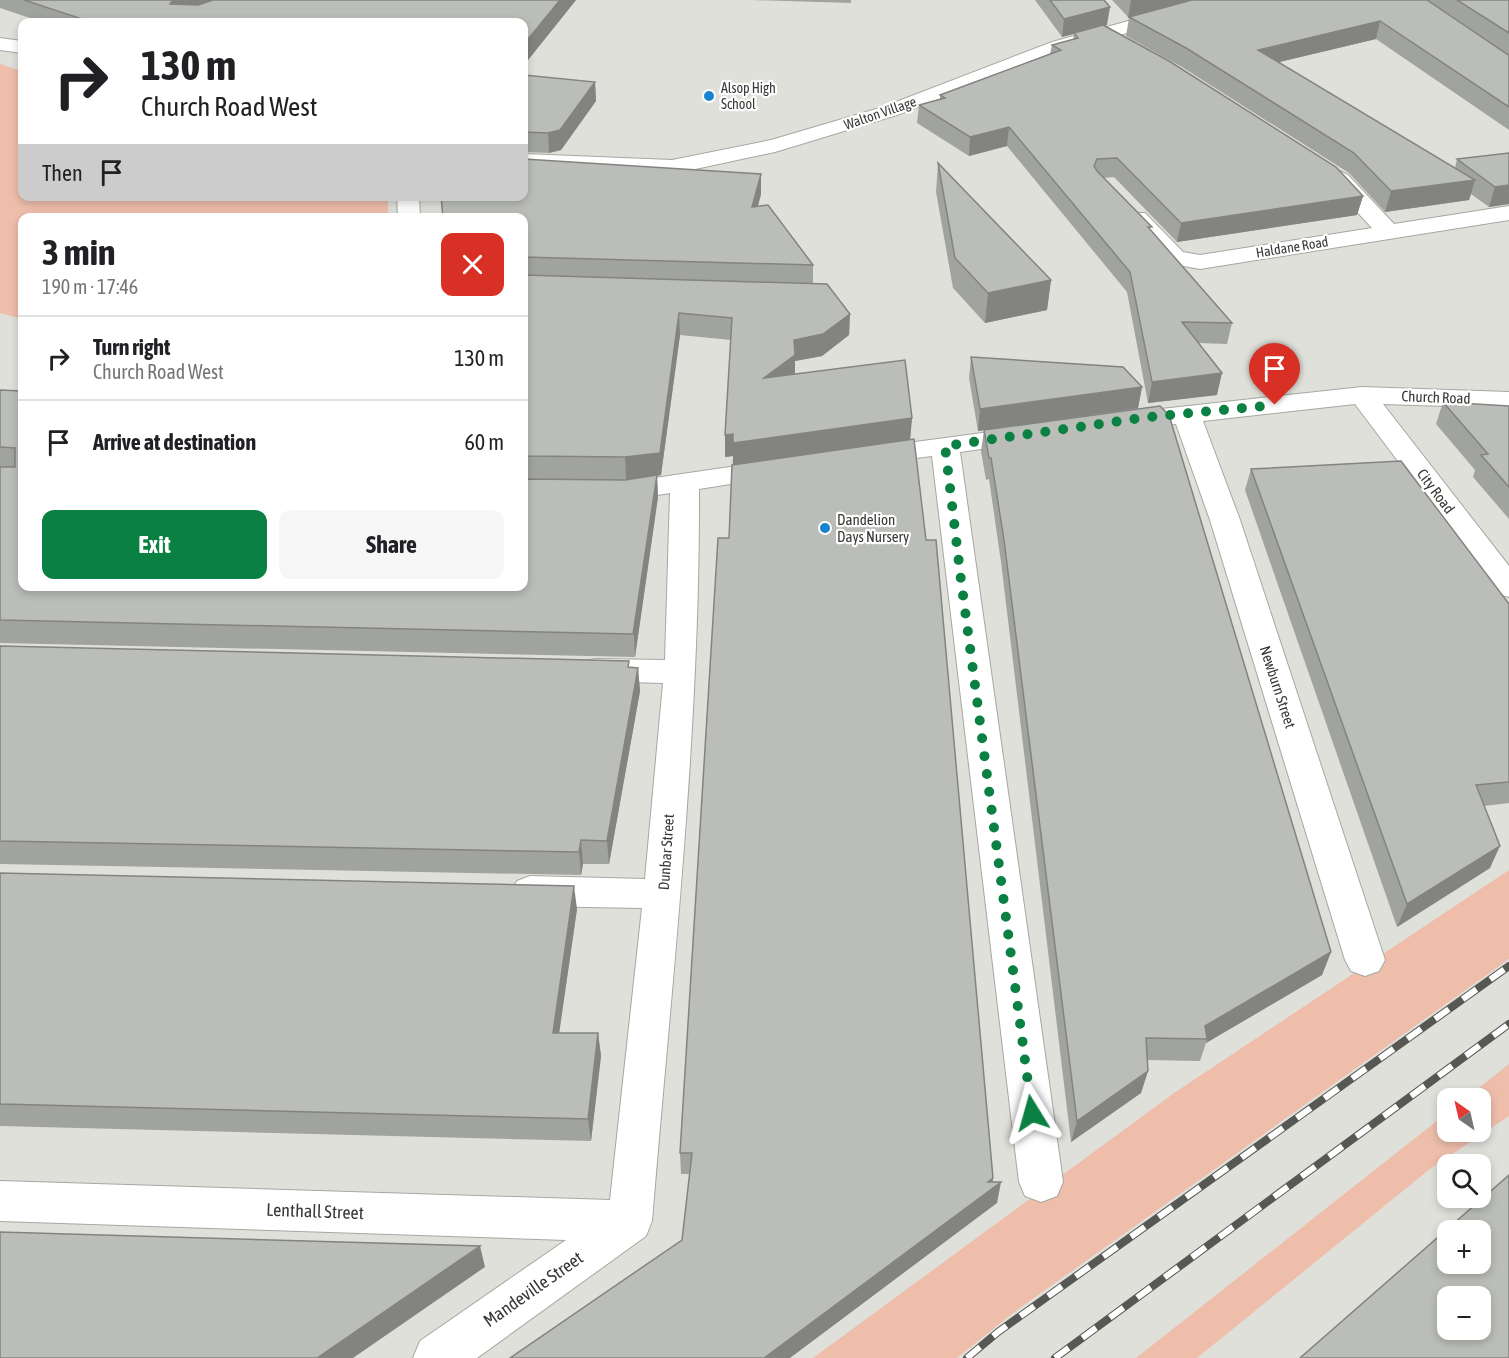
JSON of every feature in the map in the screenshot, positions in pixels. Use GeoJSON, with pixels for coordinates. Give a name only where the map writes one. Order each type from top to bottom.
{"type":"FeatureCollection","features":[{"type":"Feature","properties":{"kind":"street","name":"Walton Village"},"geometry":{"type":"LineString","coordinates":[[528,161],[672,167],[776,146],[890,111],[1059,46],[1225,0]]}},
{"type":"Feature","properties":{"kind":"street"},"geometry":{"type":"LineString","coordinates":[[1108,10],[1113,31],[1132,49]]}},
{"type":"Feature","properties":{"kind":"street"},"geometry":{"type":"LineString","coordinates":[[0,44],[18,46]]}},
{"type":"Feature","properties":{"kind":"street"},"geometry":{"type":"LineString","coordinates":[[1311,161],[1340,180],[1389,232]]}},
{"type":"Feature","properties":{"kind":"street","name":"Haldane Road"},"geometry":{"type":"LineString","coordinates":[[1120,200],[1175,258],[1200,262],[1509,213]]}},
{"type":"Feature","properties":{"kind":"street","name":"Church Road"},"geometry":{"type":"LineString","coordinates":[[1104,424],[1362,395],[1509,400]]}},
{"type":"Feature","properties":{"kind":"street","name":"City Road"},"geometry":{"type":"LineString","coordinates":[[1362,395],[1509,587]]}},
{"type":"Feature","properties":{"kind":"street","name":"Newburn Street"},"geometry":{"type":"LineString","coordinates":[[1187,415],[1225,520],[1365,960]]}},
{"type":"Feature","properties":{"kind":"street"},"geometry":{"type":"LineString","coordinates":[[839,460],[1047,432]]}},
{"type":"Feature","properties":{"kind":"street"},"geometry":{"type":"LineString","coordinates":[[945,446],[959,568],[1041,1182]]}},
{"type":"Feature","properties":{"kind":"street"},"geometry":{"type":"LineString","coordinates":[[528,490],[627,491],[804,465]]}},
{"type":"Feature","properties":{"kind":"street","name":"Dunbar Street"},"geometry":{"type":"LineString","coordinates":[[630,1221],[663,894],[680,672],[686,557],[685,481]]}},
{"type":"Feature","properties":{"kind":"street"},"geometry":{"type":"LineString","coordinates":[[561,669],[680,672]]}},
{"type":"Feature","properties":{"kind":"street"},"geometry":{"type":"LineString","coordinates":[[497,890],[663,894]]}},
{"type":"Feature","properties":{"kind":"street","name":"Lenthall Street"},"geometry":{"type":"LineString","coordinates":[[0,1201],[630,1221]]}},
{"type":"Feature","properties":{"kind":"street","name":"Mandeville Street"},"geometry":{"type":"LineString","coordinates":[[436,1358],[630,1221]]}},
{"type":"Feature","properties":{"kind":"shaded area"},"geometry":{"type":"Polygon","coordinates":[[[0,64],[18,70],[18,201],[388,201],[388,213],[18,213],[18,318],[0,313],[0,64]]]}},
{"type":"Feature","properties":{"kind":"shaded area"},"geometry":{"type":"Polygon","coordinates":[[[1509,870],[1509,959],[1013,1313],[957,1358],[813,1358],[1174,1093],[1509,870]]]}},
{"type":"Feature","properties":{"kind":"shaded area"},"geometry":{"type":"Polygon","coordinates":[[[1509,1064],[1509,1116],[1491,1128],[1491,1088],[1479,1088],[1509,1064]]]}},
{"type":"Feature","properties":{"kind":"shaded area"},"geometry":{"type":"Polygon","coordinates":[[[1437,1121],[1437,1142],[1470,1142],[1452,1154],[1437,1154],[1437,1164],[1197,1358],[1136,1358],[1437,1121]]]}},
{"type":"Feature","properties":{"kind":"building"},"geometry":{"type":"Polygon","coordinates":[[[24,0],[173,0],[170,4],[198,5],[213,0],[560,0],[528,39],[528,18],[79,18],[24,0]]]}},
{"type":"Feature","properties":{"kind":"building"},"geometry":{"type":"Polygon","coordinates":[[[1050,0],[1104,0],[1110,7],[1064,19],[1050,0]]]}},
{"type":"Feature","properties":{"kind":"building"},"geometry":{"type":"Polygon","coordinates":[[[1192,0],[1427,0],[1509,55],[1509,107],[1380,21],[1258,50],[1475,180],[1391,191],[1354,153],[1186,48],[1129,17],[1192,0]]]}},
{"type":"Feature","properties":{"kind":"building"},"geometry":{"type":"Polygon","coordinates":[[[1457,0],[1509,0],[1509,33],[1457,0]]]}},
{"type":"Feature","properties":{"kind":"building"},"geometry":{"type":"Polygon","coordinates":[[[1103,25],[1169,61],[1336,167],[1363,196],[1181,223],[1117,158],[1097,159],[1094,166],[1097,171],[1152,227],[1148,227],[1232,323],[1182,322],[1222,373],[1152,382],[1130,272],[1009,127],[970,137],[919,105],[945,98],[940,95],[1061,50],[1052,45],[1078,38],[1074,33],[1103,25]]]}},
{"type":"Feature","properties":{"kind":"building"},"geometry":{"type":"Polygon","coordinates":[[[528,75],[595,82],[560,130],[548,133],[528,132],[528,75]]]}},
{"type":"Feature","properties":{"kind":"building"},"geometry":{"type":"Polygon","coordinates":[[[1509,153],[1509,185],[1495,187],[1457,159],[1509,153]]]}},
{"type":"Feature","properties":{"kind":"building"},"geometry":{"type":"Polygon","coordinates":[[[528,159],[761,174],[752,207],[768,205],[813,265],[528,257],[528,213],[443,213],[441,201],[528,201],[528,159]]]}},
{"type":"Feature","properties":{"kind":"building"},"geometry":{"type":"Polygon","coordinates":[[[938,163],[1051,280],[988,293],[955,258],[938,163]]]}},
{"type":"Feature","properties":{"kind":"building"},"geometry":{"type":"Polygon","coordinates":[[[528,275],[827,284],[850,314],[823,334],[794,340],[795,355],[764,378],[905,360],[912,418],[733,443],[733,434],[725,435],[732,318],[679,313],[660,453],[625,457],[528,456],[528,275]]]}},
{"type":"Feature","properties":{"kind":"building"},"geometry":{"type":"Polygon","coordinates":[[[971,357],[1123,367],[1142,387],[980,409],[971,357]]]}},
{"type":"Feature","properties":{"kind":"building"},"geometry":{"type":"Polygon","coordinates":[[[0,390],[18,391],[18,591],[528,591],[528,479],[625,480],[657,475],[633,634],[0,620],[0,467],[15,467],[15,448],[0,447],[0,390]]]}},
{"type":"Feature","properties":{"kind":"building"},"geometry":{"type":"Polygon","coordinates":[[[1443,402],[1509,406],[1509,487],[1481,455],[1488,454],[1443,402]]]}},
{"type":"Feature","properties":{"kind":"building"},"geometry":{"type":"Polygon","coordinates":[[[1160,406],[1169,415],[1331,952],[1205,1026],[1207,1039],[1146,1038],[1148,1071],[1077,1121],[1004,540],[991,458],[989,458],[984,430],[1160,406]]]}},
{"type":"Feature","properties":{"kind":"building"},"geometry":{"type":"Polygon","coordinates":[[[914,439],[926,540],[936,540],[993,1178],[988,1182],[1001,1182],[764,1358],[510,1358],[682,1240],[692,1153],[680,1153],[718,538],[729,538],[732,465],[914,439]]]}},
{"type":"Feature","properties":{"kind":"building"},"geometry":{"type":"Polygon","coordinates":[[[1401,461],[1509,604],[1509,782],[1476,785],[1500,846],[1407,904],[1251,469],[1401,461]]]}},
{"type":"Feature","properties":{"kind":"building"},"geometry":{"type":"Polygon","coordinates":[[[0,646],[629,661],[628,667],[638,668],[607,841],[581,840],[579,852],[0,841],[0,646]]]}},
{"type":"Feature","properties":{"kind":"building"},"geometry":{"type":"Polygon","coordinates":[[[0,873],[574,886],[553,1033],[598,1033],[588,1119],[0,1104],[0,873]]]}},
{"type":"Feature","properties":{"kind":"building"},"geometry":{"type":"Polygon","coordinates":[[[1509,1175],[1509,1358],[1300,1358],[1437,1238],[1437,1274],[1491,1274],[1491,1220],[1458,1220],[1471,1208],[1491,1208],[1491,1191],[1509,1175]]]}},
{"type":"Feature","properties":{"kind":"building"},"geometry":{"type":"Polygon","coordinates":[[[0,1232],[480,1246],[317,1358],[0,1358],[0,1232]]]}},
{"type":"Feature","properties":{"kind":"railway"},"geometry":{"type":"LineString","coordinates":[[967,1358],[998,1332],[1509,966]]}},
{"type":"Feature","properties":{"kind":"railway"},"geometry":{"type":"LineString","coordinates":[[1055,1358],[1509,1024]]}},
{"type":"Feature","properties":{"kind":"place","name":"Alsop High School"},"geometry":{"type":"Point","coordinates":[709,96]}},
{"type":"Feature","properties":{"kind":"place","name":"Dandelion Days Nursery"},"geometry":{"type":"Point","coordinates":[825,528]}},
{"type":"Feature","properties":{"kind":"route"},"geometry":{"type":"LineString","coordinates":[[1032,1113],[945,446],[1149,417],[1275,405]]}}]}
